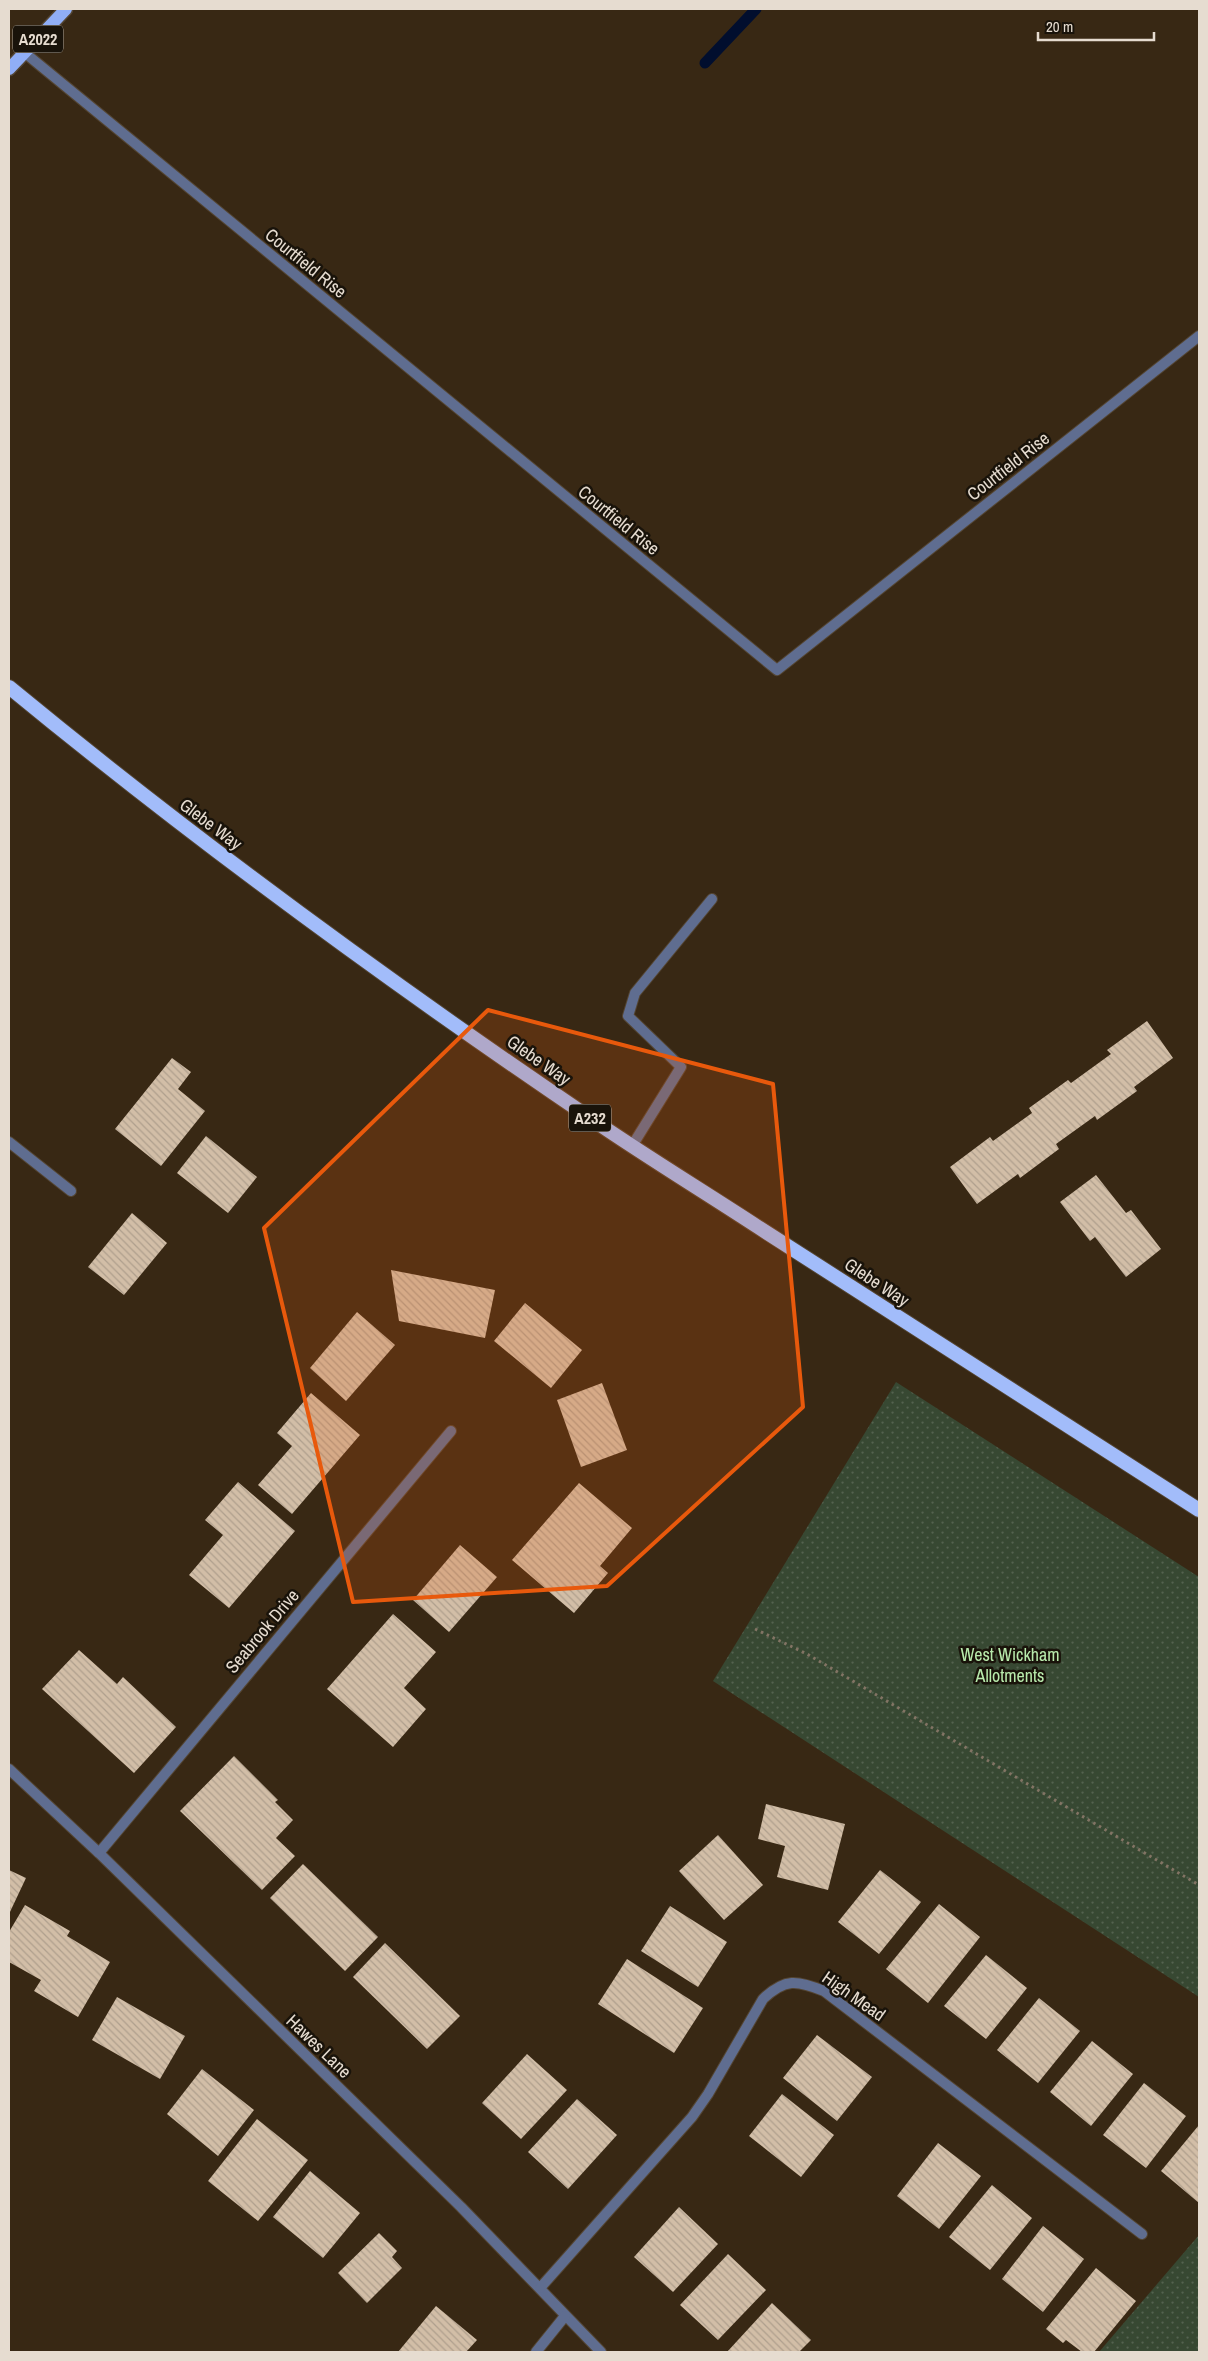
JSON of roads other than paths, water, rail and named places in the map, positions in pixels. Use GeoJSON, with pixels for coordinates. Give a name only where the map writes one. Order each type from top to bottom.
{"type":"FeatureCollection","features":[{"type":"Feature","properties":{"kind":"highway","name":"Glebe Way"},"geometry":{"type":"LineString","coordinates":[[9,687],[139,793],[313,923],[462,1030],[632,1146],[1199,1510]]}},
{"type":"Feature","properties":{"kind":"main road","name":"A2022"},"geometry":{"type":"LineString","coordinates":[[9,69],[66,9]]}},
{"type":"Feature","properties":{"kind":"street","name":"Courtfield Rise"},"geometry":{"type":"LineString","coordinates":[[25,52],[776,670],[1199,336]]}},
{"type":"Feature","properties":{"kind":"street"},"geometry":{"type":"LineString","coordinates":[[632,1146],[681,1067],[628,1016],[635,994],[712,899]]}},
{"type":"Feature","properties":{"kind":"street"},"geometry":{"type":"LineString","coordinates":[[9,1142],[71,1191]]}},
{"type":"Feature","properties":{"kind":"street","name":"Seabrook Drive"},"geometry":{"type":"LineString","coordinates":[[99,1853],[451,1431]]}},
{"type":"Feature","properties":{"kind":"street","name":"Hawes Lane"},"geometry":{"type":"LineString","coordinates":[[9,1769],[99,1853],[540,2288],[601,2352]]}},
{"type":"Feature","properties":{"kind":"street","name":"High Mead"},"geometry":{"type":"LineString","coordinates":[[540,2288],[692,2117],[708,2094],[763,1999],[773,1989],[789,1982],[806,1984],[824,1991],[1142,2234]]}},
{"type":"Feature","properties":{"kind":"street"},"geometry":{"type":"LineString","coordinates":[[536,2352],[565,2316]]}},
{"type":"Feature","properties":{"kind":"waterway"},"geometry":{"type":"LineString","coordinates":[[705,63],[756,9]]}},
{"type":"Feature","properties":{"kind":"park label","name":"West Wickham Allotments"},"geometry":{"type":"Point","coordinates":[1010,1664]}}]}
